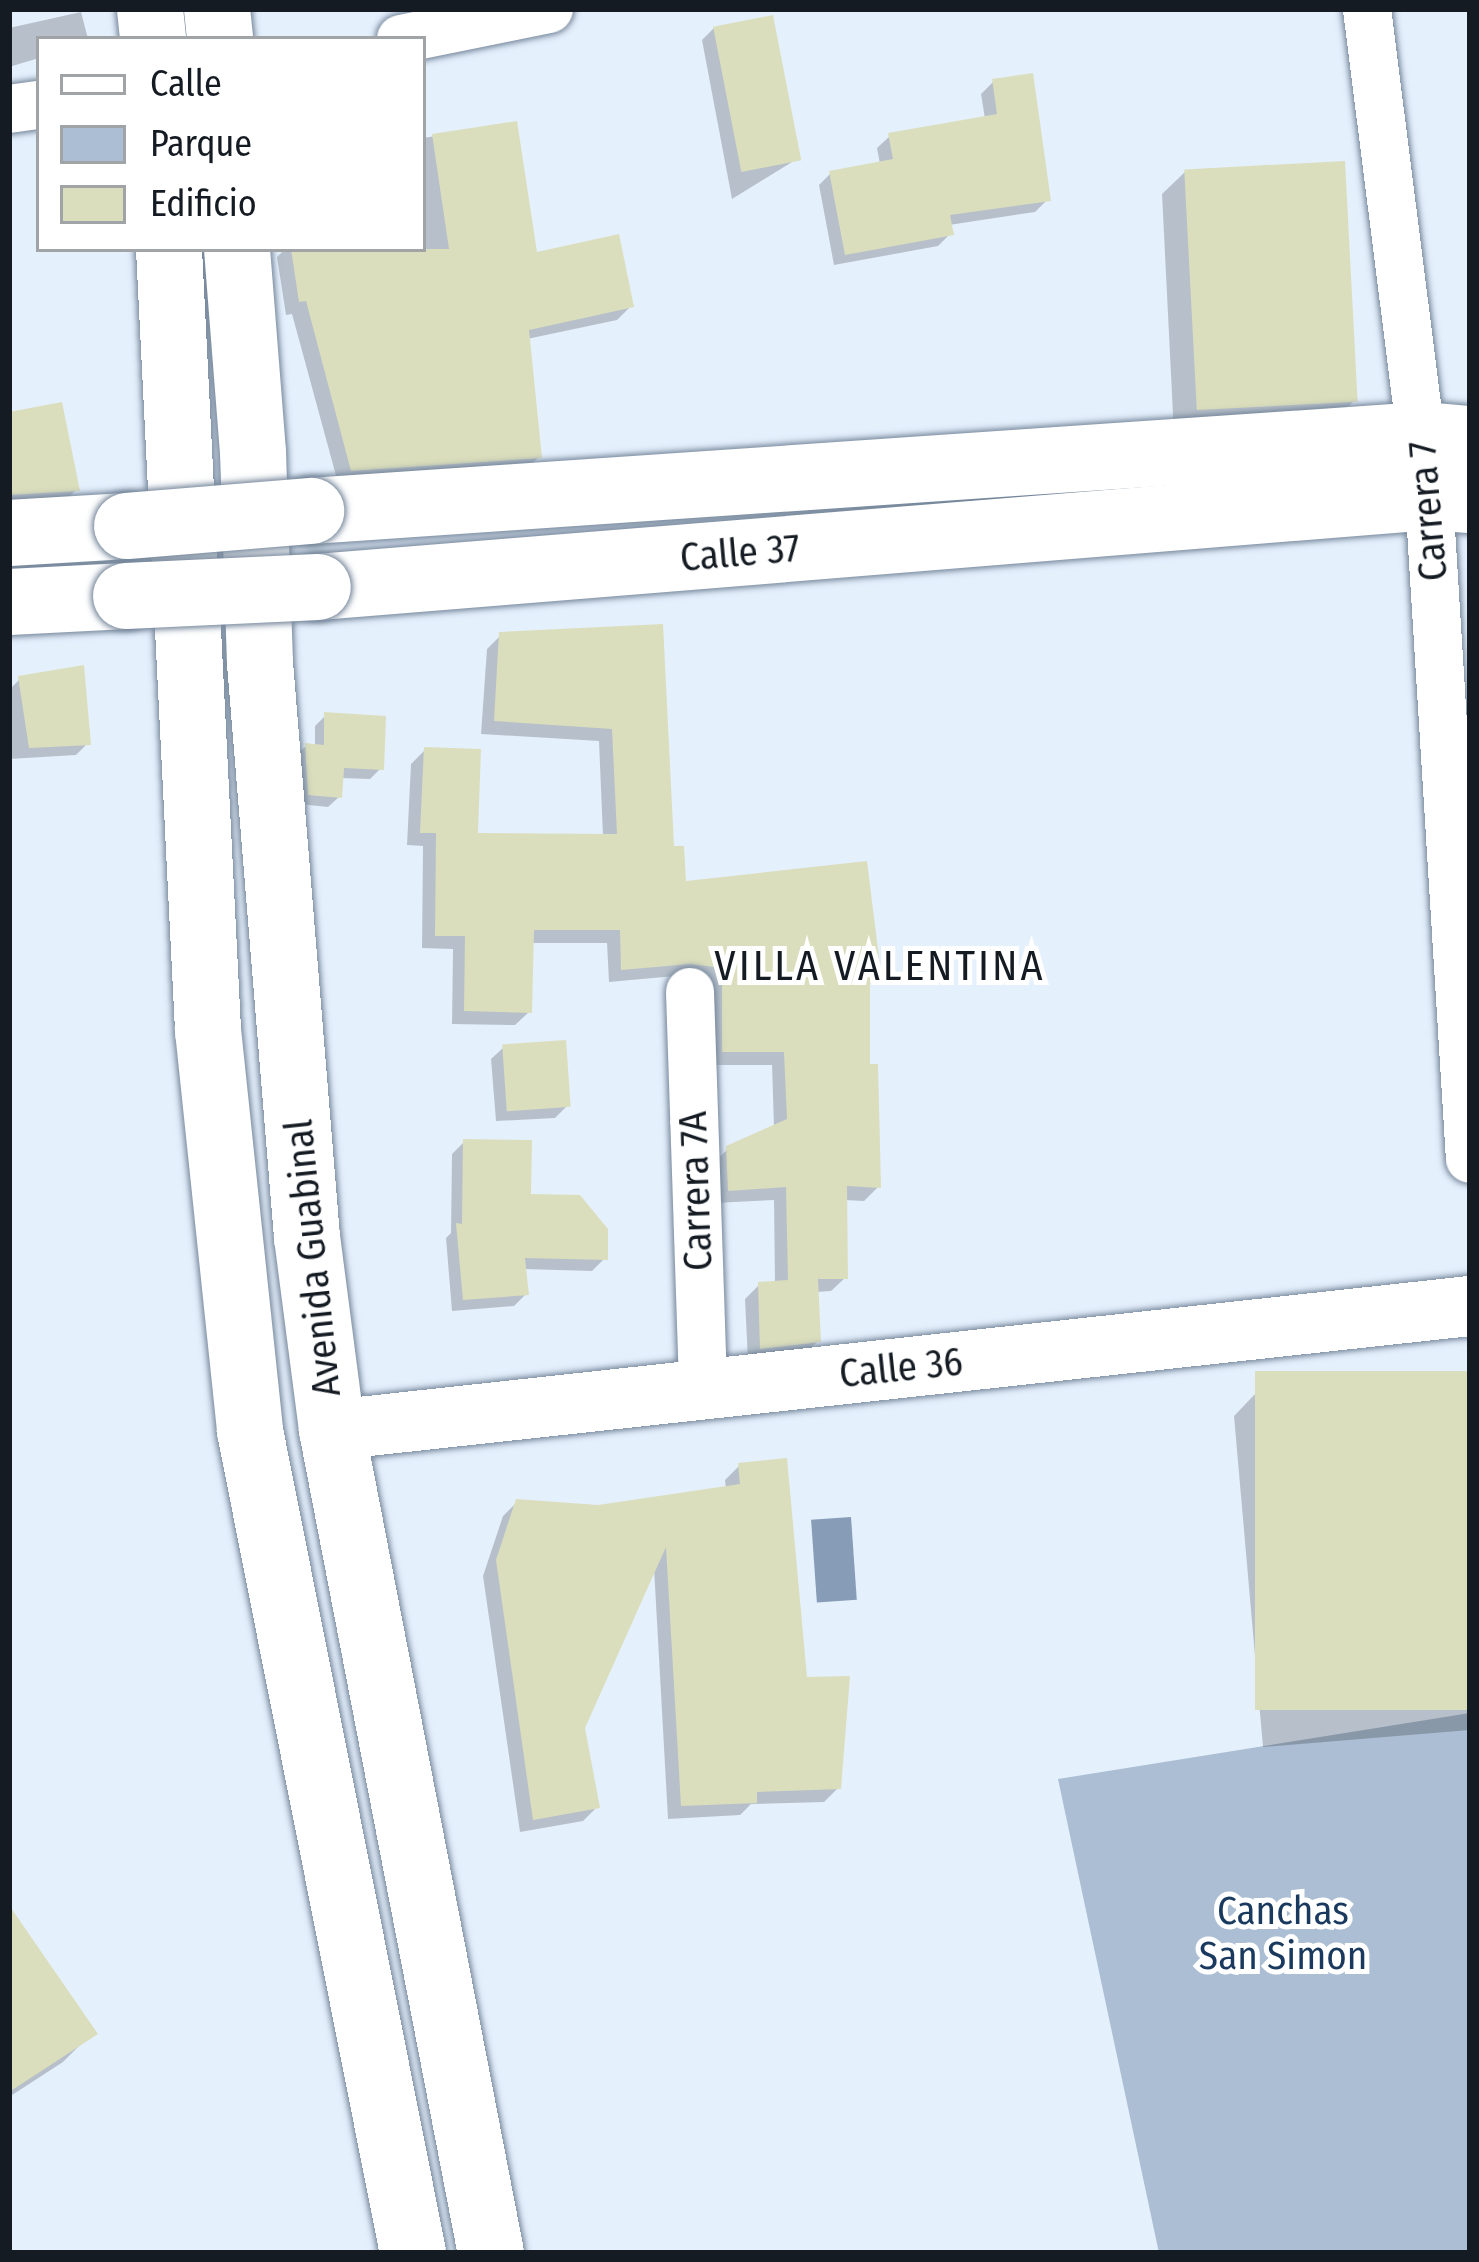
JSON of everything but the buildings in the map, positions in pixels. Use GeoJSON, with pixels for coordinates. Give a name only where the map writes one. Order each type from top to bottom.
{"type":"FeatureCollection","features":[{"type":"Feature","properties":{"kind":"main road","name":"Avenida Guabinal"},"geometry":{"type":"LineString","coordinates":[[170,252],[208,1030],[250,1431],[413,2253]]}},
{"type":"Feature","properties":{"kind":"main road","name":"Avenida Guabinal"},"geometry":{"type":"LineString","coordinates":[[237,252],[254,452],[260,663],[307,1237],[332,1430],[491,2253]]}},
{"type":"Feature","properties":{"kind":"main road","name":"Calle 37"},"geometry":{"type":"LineString","coordinates":[[9,533],[311,512],[1448,468]]}},
{"type":"Feature","properties":{"kind":"main road","name":"Calle 37"},"geometry":{"type":"LineString","coordinates":[[9,602],[318,587],[1448,468]]}},
{"type":"Feature","properties":{"kind":"street"},"geometry":{"type":"LineString","coordinates":[[416,36],[549,9]]}},
{"type":"Feature","properties":{"kind":"street","name":"Carrera 7"},"geometry":{"type":"LineString","coordinates":[[1367,9],[1448,468],[1470,1159]]}},
{"type":"Feature","properties":{"kind":"street","name":"Carrera 7A"},"geometry":{"type":"LineString","coordinates":[[690,992],[703,1389]]}},
{"type":"Feature","properties":{"kind":"street","name":"Calle 36"},"geometry":{"type":"LineString","coordinates":[[332,1430],[1470,1306]]}},
{"type":"Feature","properties":{"kind":"green space","name":"Canchas San Simon"},"geometry":{"type":"Polygon","coordinates":[[[1470,1713],[1470,2253],[1159,2253],[1058,1779],[1470,1713]]]}},
{"type":"Feature","properties":{"kind":"shaded area"},"geometry":{"type":"Polygon","coordinates":[[[851,1517],[857,1600],[817,1603],[811,1520],[851,1517]]]}},
{"type":"Feature","properties":{"kind":"district","name":"VILLA VALENTINA"},"geometry":{"type":"Point","coordinates":[880,966]}}]}
